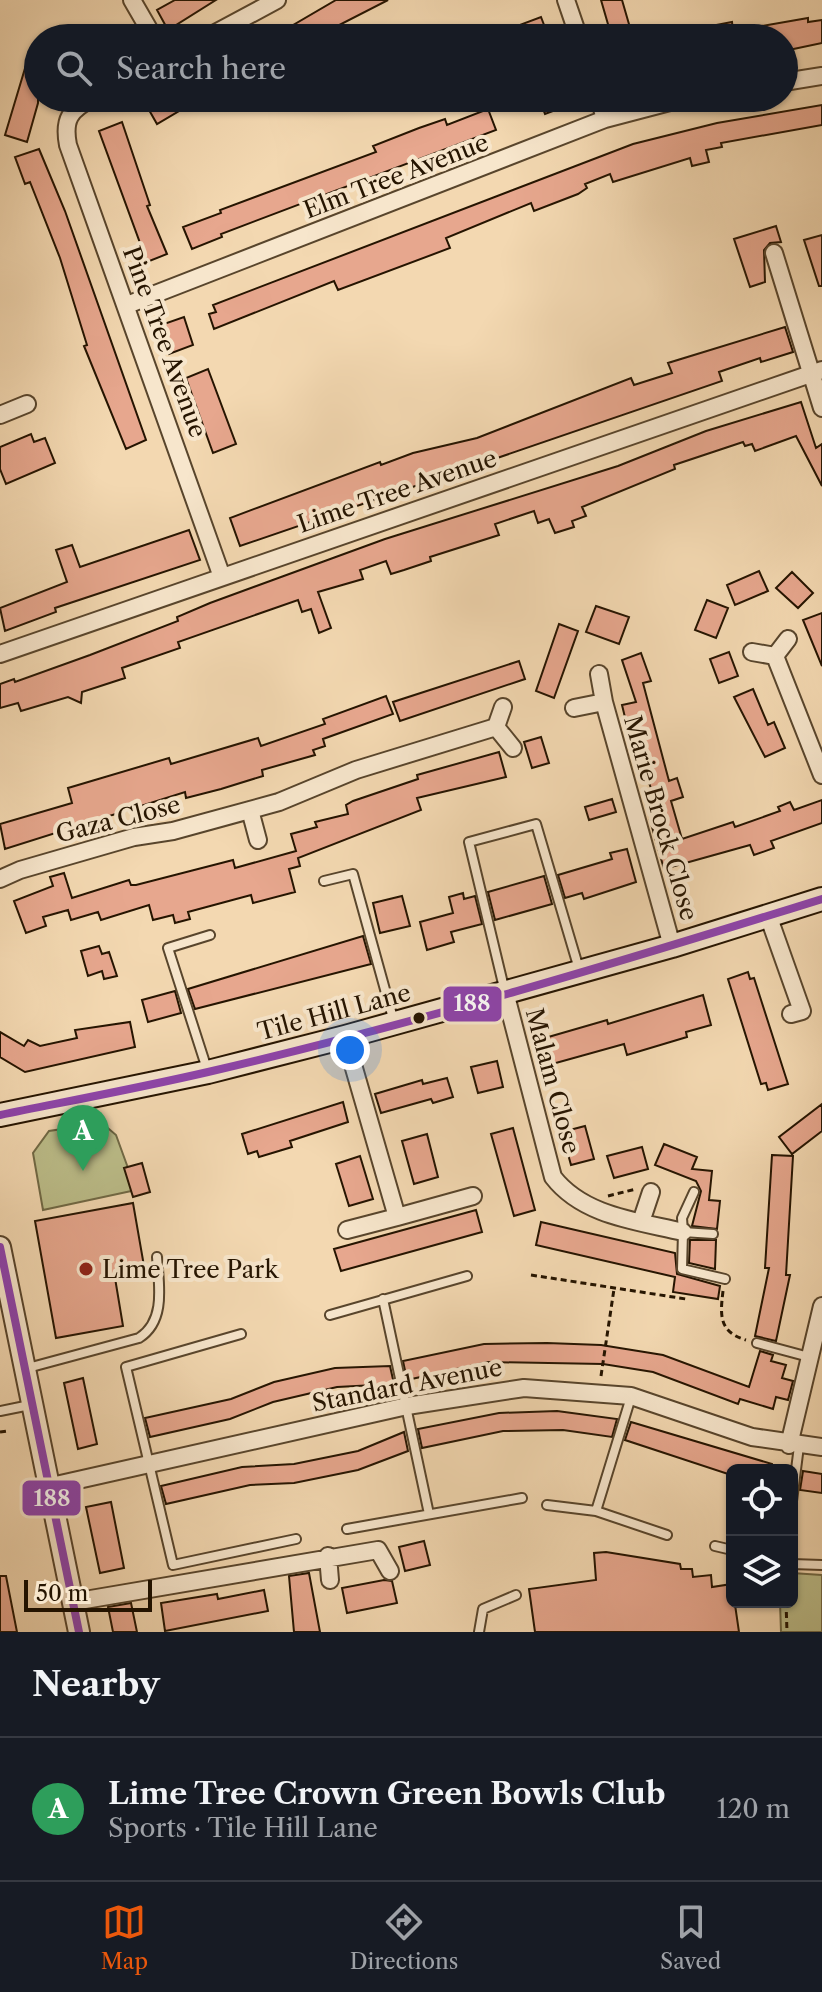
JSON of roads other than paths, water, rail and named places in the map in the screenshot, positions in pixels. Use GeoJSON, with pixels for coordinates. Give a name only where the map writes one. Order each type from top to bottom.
{"type":"FeatureCollection","features":[{"type":"Feature","properties":{"kind":"main road","name":"Tile Hill Lane"},"geometry":{"type":"LineString","coordinates":[[0,1115],[208,1072],[345,1037],[580,973],[769,918],[822,899]]}},
{"type":"Feature","properties":{"kind":"street"},"geometry":{"type":"LineString","coordinates":[[132,0],[146,24]]}},
{"type":"Feature","properties":{"kind":"street"},"geometry":{"type":"LineString","coordinates":[[232,24],[277,0]]}},
{"type":"Feature","properties":{"kind":"street"},"geometry":{"type":"LineString","coordinates":[[566,0],[574,24]]}},
{"type":"Feature","properties":{"kind":"street"},"geometry":{"type":"LineString","coordinates":[[798,80],[822,76]]}},
{"type":"Feature","properties":{"kind":"street","name":"Pine Tree Avenue"},"geometry":{"type":"LineString","coordinates":[[72,112],[65,123],[68,145],[222,577]]}},
{"type":"Feature","properties":{"kind":"street"},"geometry":{"type":"LineString","coordinates":[[603,112],[605,119]]}},
{"type":"Feature","properties":{"kind":"street","name":"Elm Tree Avenue"},"geometry":{"type":"LineString","coordinates":[[127,305],[605,119],[632,112]]}},
{"type":"Feature","properties":{"kind":"street"},"geometry":{"type":"LineString","coordinates":[[774,253],[816,372],[822,408]]}},
{"type":"Feature","properties":{"kind":"street","name":"Lime Tree Avenue"},"geometry":{"type":"LineString","coordinates":[[0,654],[816,372]]}},
{"type":"Feature","properties":{"kind":"street"},"geometry":{"type":"LineString","coordinates":[[0,415],[27,404]]}},
{"type":"Feature","properties":{"kind":"street"},"geometry":{"type":"LineString","coordinates":[[775,656],[788,639]]}},
{"type":"Feature","properties":{"kind":"street"},"geometry":{"type":"LineString","coordinates":[[752,652],[775,656]]}},
{"type":"Feature","properties":{"kind":"street"},"geometry":{"type":"LineString","coordinates":[[775,656],[821,771]]}},
{"type":"Feature","properties":{"kind":"street","name":"Marie Brock Close"},"geometry":{"type":"LineString","coordinates":[[599,674],[604,702],[672,946]]}},
{"type":"Feature","properties":{"kind":"street","name":"Marie Brock Close"},"geometry":{"type":"LineString","coordinates":[[574,708],[604,702]]}},
{"type":"Feature","properties":{"kind":"street"},"geometry":{"type":"LineString","coordinates":[[503,707],[496,727],[513,748]]}},
{"type":"Feature","properties":{"kind":"street","name":"Gaza Close"},"geometry":{"type":"LineString","coordinates":[[0,879],[20,870],[134,837],[173,831],[250,810],[356,770],[496,727]]}},
{"type":"Feature","properties":{"kind":"street"},"geometry":{"type":"LineString","coordinates":[[250,810],[258,840]]}},
{"type":"Feature","properties":{"kind":"street"},"geometry":{"type":"LineString","coordinates":[[769,918],[802,1011],[791,1014]]}},
{"type":"Feature","properties":{"kind":"street","name":"Malam Close"},"geometry":{"type":"LineString","coordinates":[[505,992],[553,1177],[565,1192],[581,1203],[683,1232]]}},
{"type":"Feature","properties":{"kind":"street"},"geometry":{"type":"LineString","coordinates":[[345,1037],[397,1217]]}},
{"type":"Feature","properties":{"kind":"street"},"geometry":{"type":"LineString","coordinates":[[641,1222],[651,1192]]}},
{"type":"Feature","properties":{"kind":"street"},"geometry":{"type":"LineString","coordinates":[[347,1230],[473,1196]]}},
{"type":"Feature","properties":{"kind":"street"},"geometry":{"type":"LineString","coordinates":[[0,1247],[4,1292],[79,1632]]}},
{"type":"Feature","properties":{"kind":"street"},"geometry":{"type":"LineString","coordinates":[[794,1446],[809,1357],[822,1306]]}},
{"type":"Feature","properties":{"kind":"street","name":"Standard Avenue"},"geometry":{"type":"LineString","coordinates":[[47,1487],[407,1406],[524,1388],[599,1391],[631,1396],[752,1437],[794,1446],[822,1447]]}},
{"type":"Feature","properties":{"kind":"street"},"geometry":{"type":"LineString","coordinates":[[73,1602],[328,1556],[378,1550],[390,1571]]}},
{"type":"Feature","properties":{"kind":"street"},"geometry":{"type":"LineString","coordinates":[[328,1556],[330,1580]]}},
{"type":"Feature","properties":{"kind":"lane"},"geometry":{"type":"LineString","coordinates":[[505,992],[469,842],[536,824],[580,973]]}},
{"type":"Feature","properties":{"kind":"lane"},"geometry":{"type":"LineString","coordinates":[[324,881],[353,874],[394,1023]]}},
{"type":"Feature","properties":{"kind":"lane"},"geometry":{"type":"LineString","coordinates":[[208,1072],[168,948],[210,935]]}},
{"type":"Feature","properties":{"kind":"lane"},"geometry":{"type":"LineString","coordinates":[[694,1192],[682,1218],[682,1269],[725,1279]]}},
{"type":"Feature","properties":{"kind":"lane"},"geometry":{"type":"LineString","coordinates":[[683,1232],[713,1234]]}},
{"type":"Feature","properties":{"kind":"lane"},"geometry":{"type":"LineString","coordinates":[[23,1369],[149,1332],[159,1302],[157,1257]]}},
{"type":"Feature","properties":{"kind":"lane"},"geometry":{"type":"LineString","coordinates":[[330,1315],[467,1276]]}},
{"type":"Feature","properties":{"kind":"lane"},"geometry":{"type":"LineString","coordinates":[[383,1299],[429,1514]]}},
{"type":"Feature","properties":{"kind":"lane"},"geometry":{"type":"LineString","coordinates":[[241,1334],[126,1367],[173,1565],[296,1539]]}},
{"type":"Feature","properties":{"kind":"lane"},"geometry":{"type":"LineString","coordinates":[[757,1343],[809,1357]]}},
{"type":"Feature","properties":{"kind":"lane"},"geometry":{"type":"LineString","coordinates":[[596,1511],[631,1396]]}},
{"type":"Feature","properties":{"kind":"lane"},"geometry":{"type":"LineString","coordinates":[[0,1411],[30,1405]]}},
{"type":"Feature","properties":{"kind":"lane"},"geometry":{"type":"LineString","coordinates":[[793,1464],[794,1446]]}},
{"type":"Feature","properties":{"kind":"lane"},"geometry":{"type":"LineString","coordinates":[[347,1529],[522,1498]]}},
{"type":"Feature","properties":{"kind":"lane"},"geometry":{"type":"LineString","coordinates":[[547,1505],[596,1511],[667,1535]]}},
{"type":"Feature","properties":{"kind":"lane"},"geometry":{"type":"LineString","coordinates":[[715,1546],[726,1549]]}},
{"type":"Feature","properties":{"kind":"lane"},"geometry":{"type":"LineString","coordinates":[[798,1564],[822,1565]]}},
{"type":"Feature","properties":{"kind":"lane"},"geometry":{"type":"LineString","coordinates":[[479,1632],[483,1609],[516,1595]]}},
{"type":"Feature","properties":{"kind":"place","name":"Lime Tree Crown Green Bowls Club"},"geometry":{"type":"Point","coordinates":[83,1171]}},
{"type":"Feature","properties":{"kind":"place","name":"Lime Tree Park"},"geometry":{"type":"Point","coordinates":[86,1269]}}]}
